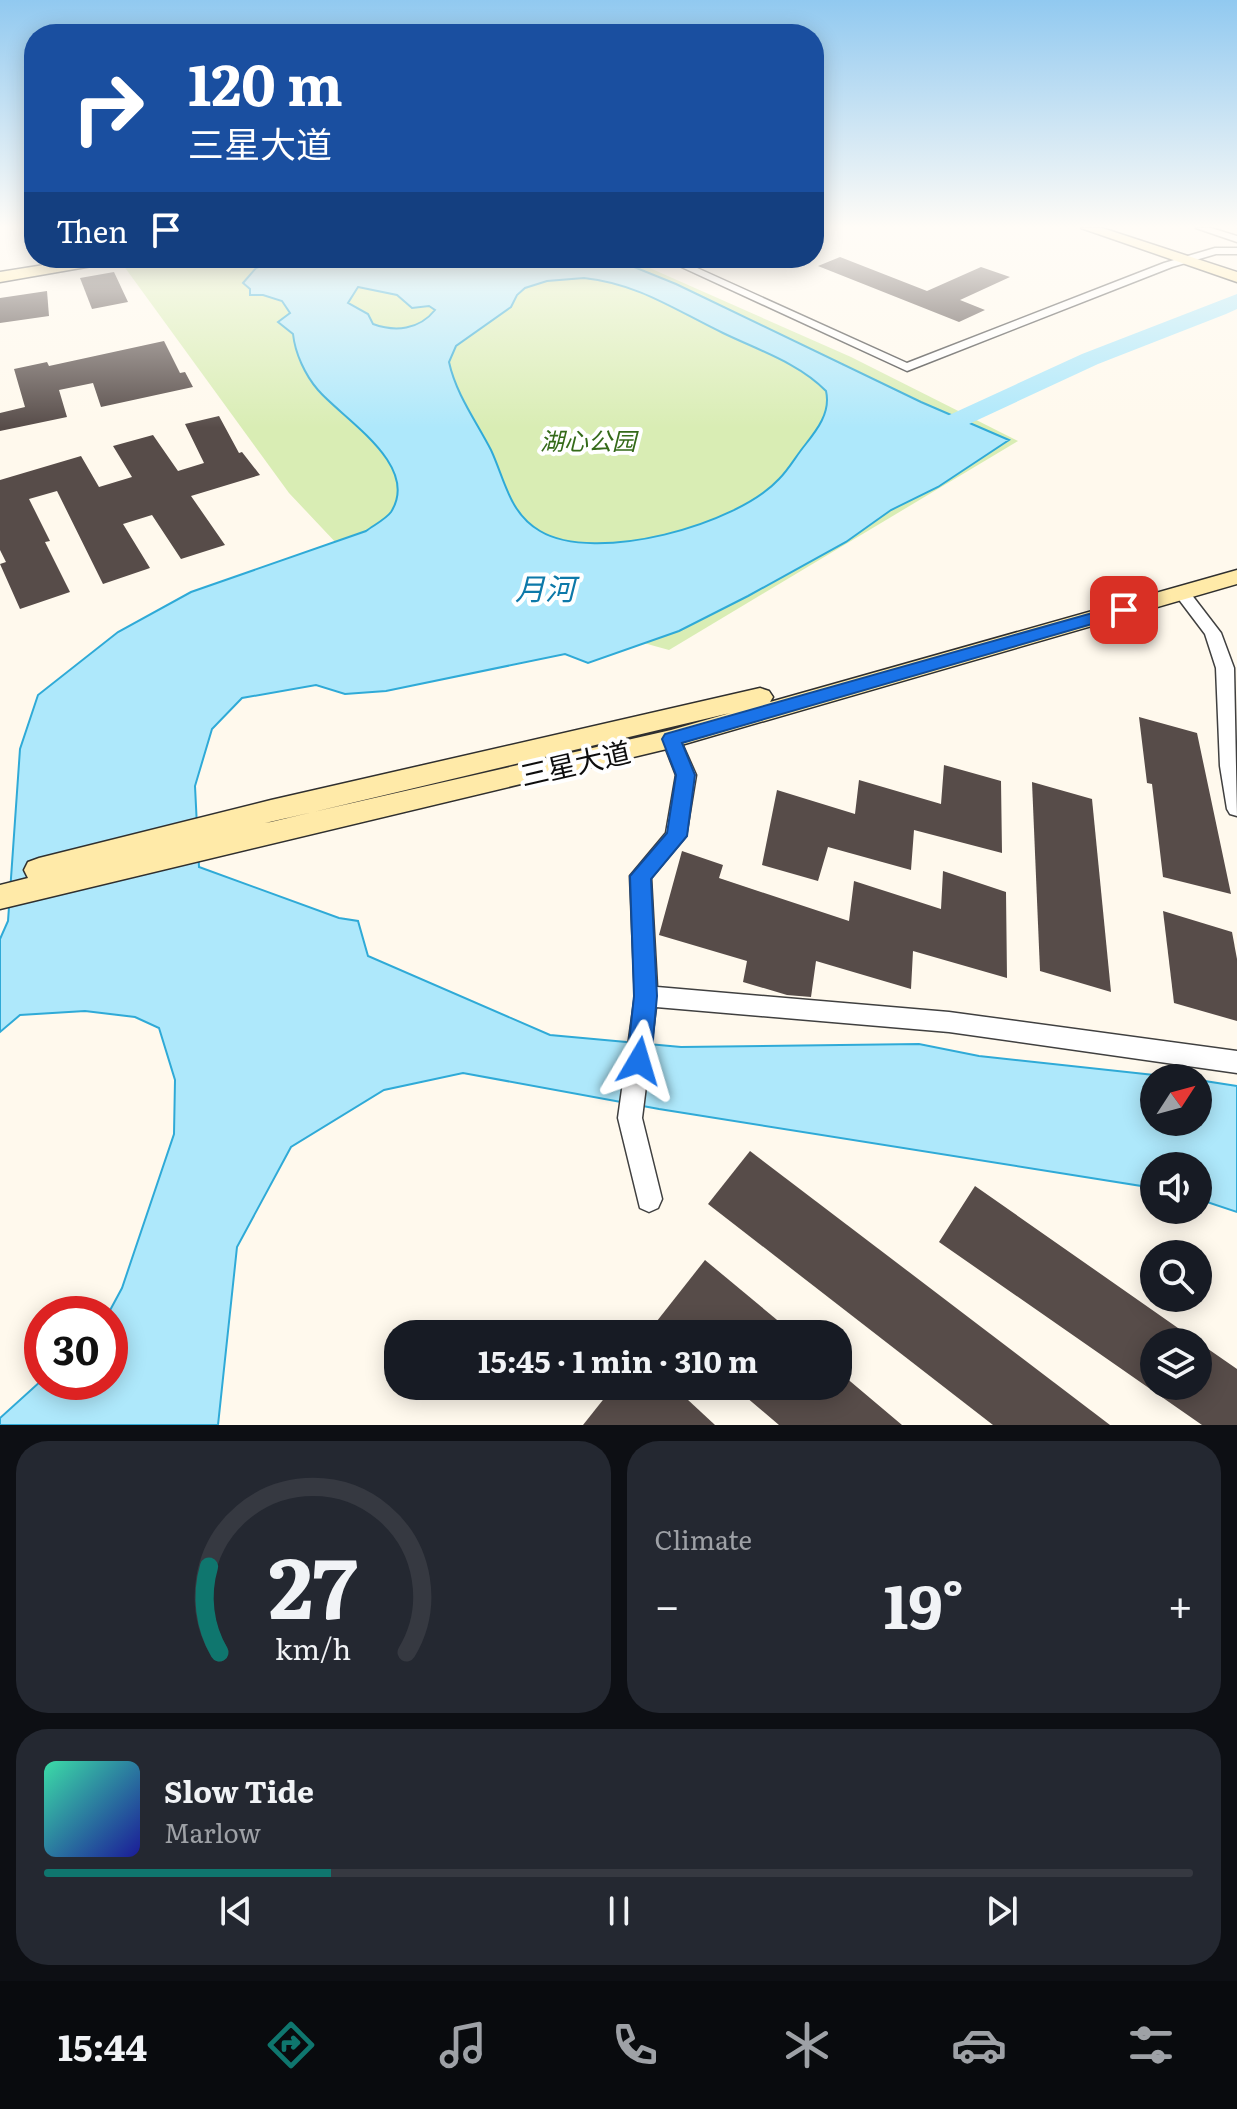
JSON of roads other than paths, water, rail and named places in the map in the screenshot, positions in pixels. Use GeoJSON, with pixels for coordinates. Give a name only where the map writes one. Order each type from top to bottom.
{"type":"FeatureCollection","features":[{"type":"Feature","properties":{"kind":"street"},"geometry":{"type":"LineString","coordinates":[[747,294],[907,367],[1096,294]]}},
{"type":"Feature","properties":{"kind":"street","name":"三星大道"},"geometry":{"type":"LineString","coordinates":[[0,897],[274,822],[827,682],[1237,564]]}},
{"type":"Feature","properties":{"kind":"street","name":"三星大道"},"geometry":{"type":"LineString","coordinates":[[0,879],[671,739],[1237,577]]}},
{"type":"Feature","properties":{"kind":"street"},"geometry":{"type":"LineString","coordinates":[[1182,593],[1213,633],[1225,668],[1229,766],[1237,809]]}},
{"type":"Feature","properties":{"kind":"street"},"geometry":{"type":"LineString","coordinates":[[649,1199],[630,1118],[646,996],[640,876],[676,836],[686,775],[671,739]]}},
{"type":"Feature","properties":{"kind":"street"},"geometry":{"type":"LineString","coordinates":[[646,996],[949,1022],[1237,1062]]}},
{"type":"Feature","properties":{"kind":"water"},"geometry":{"type":"Polygon","coordinates":[[[250,294],[353,294],[348,303],[368,314],[373,324],[406,328],[422,322],[435,310],[429,306],[412,308],[395,294],[518,294],[511,307],[456,346],[449,362],[461,396],[491,450],[509,495],[521,515],[540,531],[564,540],[595,543],[664,535],[732,511],[759,496],[779,479],[814,433],[827,406],[826,391],[791,365],[645,294],[698,294],[921,402],[1009,440],[938,487],[891,510],[846,542],[748,596],[679,631],[588,663],[565,654],[386,691],[345,694],[316,685],[242,698],[212,729],[195,786],[199,867],[339,918],[358,921],[368,956],[550,1035],[681,1047],[919,1044],[979,1056],[1140,1073],[1140,1136],[1212,1136],[1212,1082],[1237,1086],[1237,1212],[1212,1204],[1212,1152],[1140,1152],[1140,1186],[659,1109],[463,1073],[384,1090],[291,1147],[237,1247],[218,1425],[0,1425],[0,1418],[24,1396],[24,1400],[128,1400],[128,1296],[118,1296],[174,1134],[175,1080],[159,1028],[135,1017],[85,1011],[20,1015],[0,1032],[0,939],[8,921],[20,749],[38,695],[118,632],[191,592],[366,531],[389,515],[398,494],[396,477],[388,460],[309,378],[298,356],[293,334],[278,322],[290,313],[282,301],[250,294]]]}},
{"type":"Feature","properties":{"kind":"waterway","name":"月河"},"geometry":{"type":"LineString","coordinates":[[919,438],[1090,359],[1219,310],[1237,300]]}},
{"type":"Feature","properties":{"kind":"park label","name":"湖心公园"},"geometry":{"type":"Point","coordinates":[588,439]}}]}
